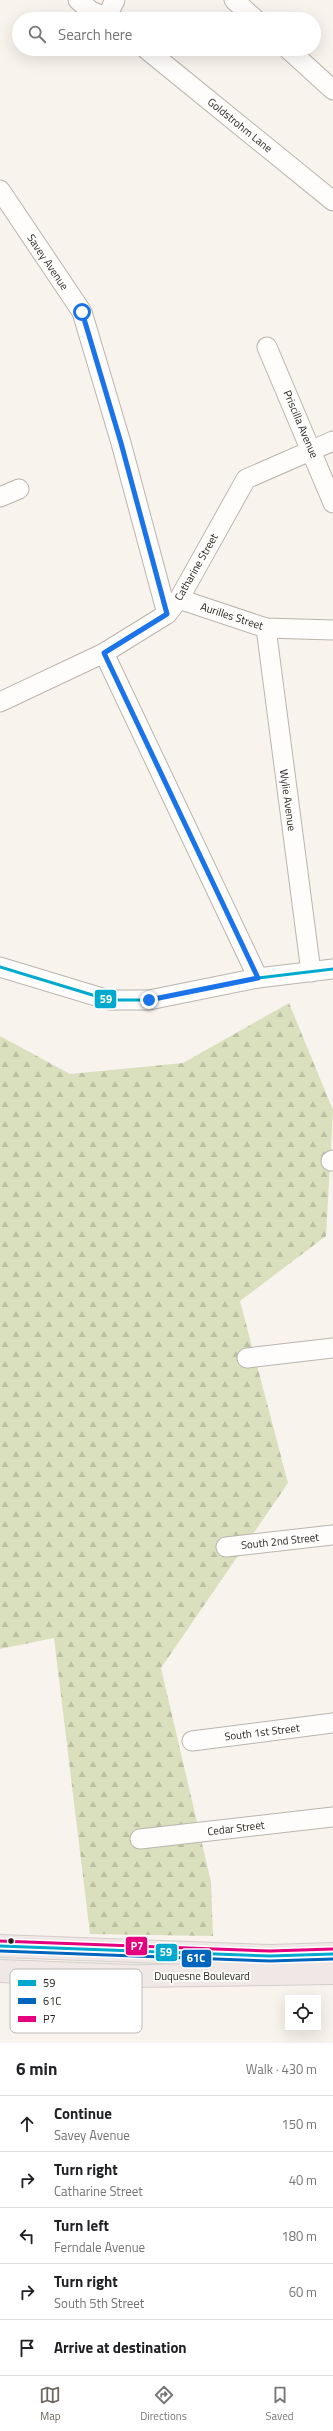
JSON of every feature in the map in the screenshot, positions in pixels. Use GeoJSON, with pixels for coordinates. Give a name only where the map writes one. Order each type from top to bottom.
{"type":"FeatureCollection","features":[{"type":"Feature","properties":{"kind":"main road"},"geometry":{"type":"LineString","coordinates":[[0,1946],[270,1956],[333,1954]]}},
{"type":"Feature","properties":{"kind":"main road","name":"Duquesne Boulevard"},"geometry":{"type":"LineString","coordinates":[[0,1971],[10,1971]]}},
{"type":"Feature","properties":{"kind":"main road","name":"Duquesne Boulevard"},"geometry":{"type":"LineString","coordinates":[[142,1976],[333,1973]]}},
{"type":"Feature","properties":{"kind":"street"},"geometry":{"type":"LineString","coordinates":[[78,0],[91,11],[110,12]]}},
{"type":"Feature","properties":{"kind":"street"},"geometry":{"type":"LineString","coordinates":[[234,0],[247,12]]}},
{"type":"Feature","properties":{"kind":"street","name":"Goldstrohm Lane"},"geometry":{"type":"LineString","coordinates":[[155,56],[333,201]]}},
{"type":"Feature","properties":{"kind":"street"},"geometry":{"type":"LineString","coordinates":[[296,56],[333,90]]}},
{"type":"Feature","properties":{"kind":"street","name":"Savey Avenue"},"geometry":{"type":"LineString","coordinates":[[0,190],[82,312],[121,443],[167,614]]}},
{"type":"Feature","properties":{"kind":"street","name":"Priscilla Avenue"},"geometry":{"type":"LineString","coordinates":[[268,347],[333,503]]}},
{"type":"Feature","properties":{"kind":"street","name":"Catharine Street"},"geometry":{"type":"LineString","coordinates":[[0,702],[104,653],[167,614],[179,599],[246,479],[333,441]]}},
{"type":"Feature","properties":{"kind":"street"},"geometry":{"type":"LineString","coordinates":[[0,497],[19,489]]}},
{"type":"Feature","properties":{"kind":"street","name":"Aurilles Street"},"geometry":{"type":"LineString","coordinates":[[179,599],[266,628],[333,630]]}},
{"type":"Feature","properties":{"kind":"street","name":"Wylie Avenue"},"geometry":{"type":"LineString","coordinates":[[266,628],[311,972]]}},
{"type":"Feature","properties":{"kind":"street"},"geometry":{"type":"LineString","coordinates":[[104,653],[258,978]]}},
{"type":"Feature","properties":{"kind":"street"},"geometry":{"type":"LineString","coordinates":[[1,967],[109,1000],[149,1000],[258,978],[333,969]]}},
{"type":"Feature","properties":{"kind":"street"},"geometry":{"type":"LineString","coordinates":[[247,1358],[333,1348]]}},
{"type":"Feature","properties":{"kind":"street","name":"South 2nd Street"},"geometry":{"type":"LineString","coordinates":[[226,1547],[333,1535]]}},
{"type":"Feature","properties":{"kind":"street","name":"South 1st Street"},"geometry":{"type":"LineString","coordinates":[[192,1741],[333,1723]]}},
{"type":"Feature","properties":{"kind":"street","name":"Cedar Street"},"geometry":{"type":"LineString","coordinates":[[140,1839],[333,1816]]}},
{"type":"Feature","properties":{"kind":"green space"},"geometry":{"type":"Polygon","coordinates":[[[289,1003],[333,1110],[326,1236],[240,1301],[288,1483],[161,1668],[211,1882],[213,1936],[90,1934],[54,1638],[0,1649],[0,1036],[70,1074],[183,1063],[289,1003]]]}},
{"type":"Feature","properties":{"kind":"transit line","name":"59"},"geometry":{"type":"LineString","coordinates":[[0,967],[109,1000],[149,1000],[258,978],[333,969]]}},
{"type":"Feature","properties":{"kind":"transit line","name":"P7"},"geometry":{"type":"LineString","coordinates":[[0,1941],[270,1951],[333,1949]]}},
{"type":"Feature","properties":{"kind":"transit line","name":"59"},"geometry":{"type":"LineString","coordinates":[[0,1946],[270,1956],[333,1954]]}},
{"type":"Feature","properties":{"kind":"transit line","name":"61C"},"geometry":{"type":"LineString","coordinates":[[0,1951],[270,1961],[333,1959]]}},
{"type":"Feature","properties":{"kind":"route"},"geometry":{"type":"LineString","coordinates":[[82,312],[121,443],[167,614],[104,653],[258,978],[149,1000]]}}]}
